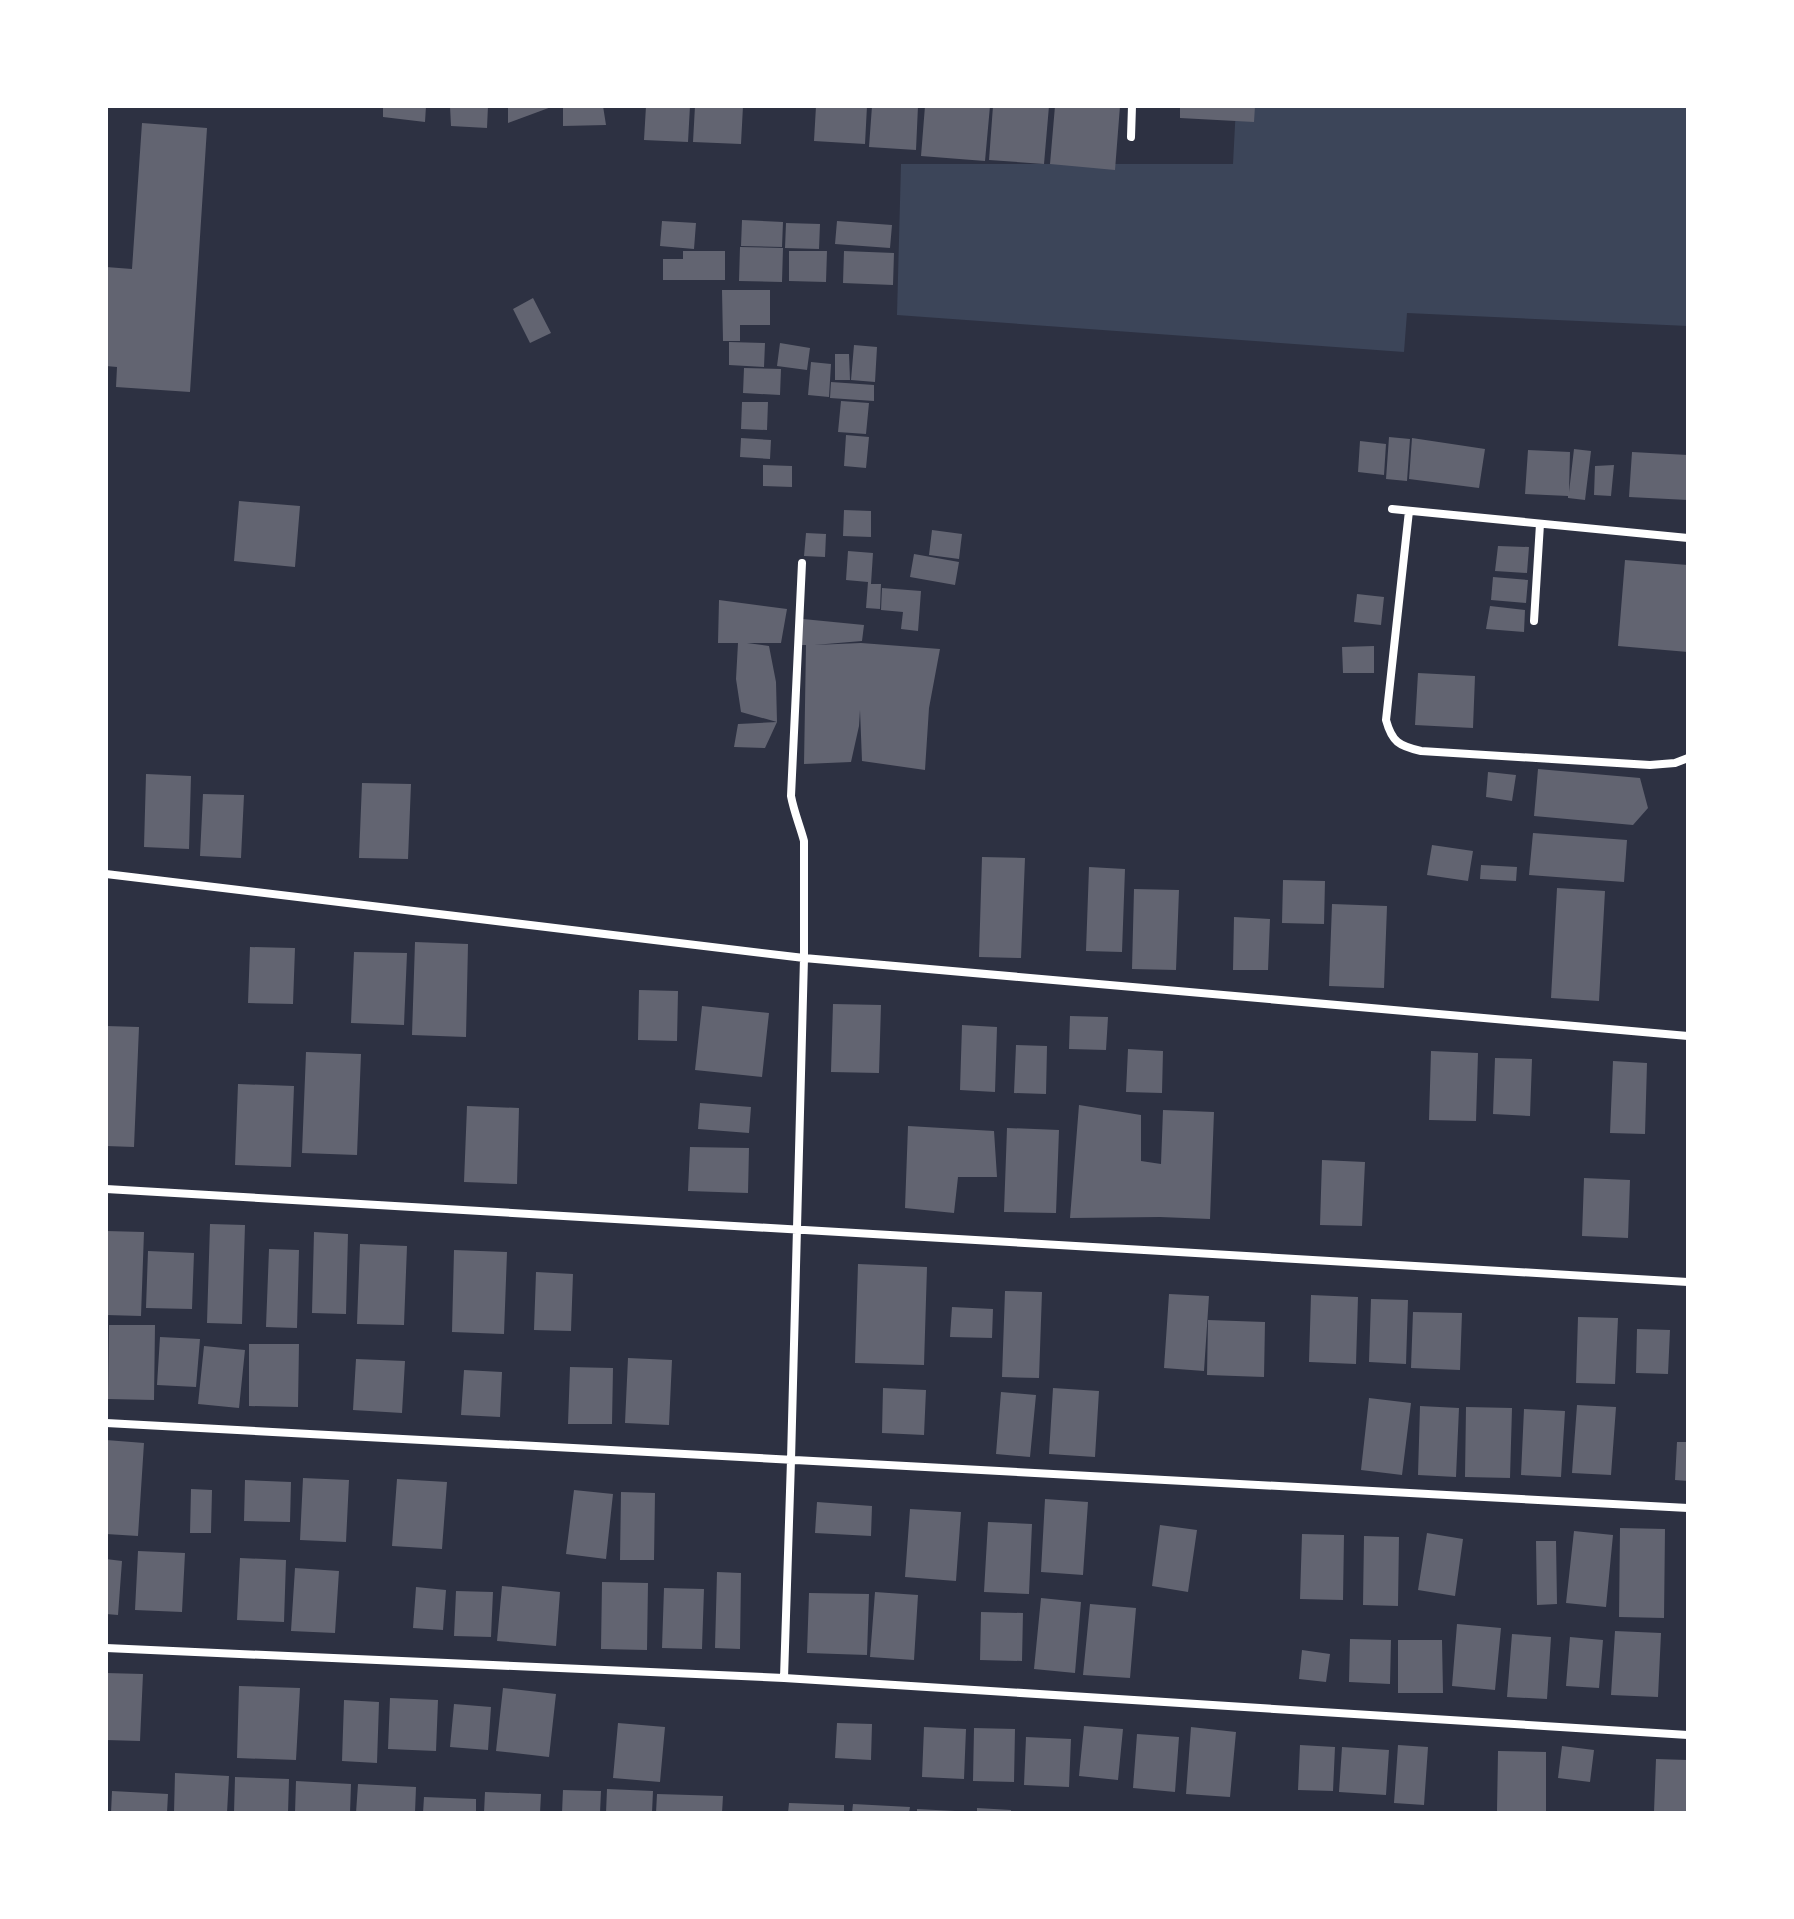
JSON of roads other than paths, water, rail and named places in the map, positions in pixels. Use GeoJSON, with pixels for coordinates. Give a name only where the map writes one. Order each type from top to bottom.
{"type":"FeatureCollection","features":[{"type":"Feature","properties":{"kind":"street"},"geometry":{"type":"LineString","coordinates":[[1131,137],[1132,106]]}},
{"type":"Feature","properties":{"kind":"street"},"geometry":{"type":"LineString","coordinates":[[1392,509],[1688,538]]}},
{"type":"Feature","properties":{"kind":"street"},"geometry":{"type":"LineString","coordinates":[[1409,511],[1386,720],[1390,735],[1403,747],[1421,751],[1650,765],[1675,763],[1688,758]]}},
{"type":"Feature","properties":{"kind":"street"},"geometry":{"type":"LineString","coordinates":[[1534,621],[1540,524]]}},
{"type":"Feature","properties":{"kind":"street"},"geometry":{"type":"LineString","coordinates":[[784,1678],[804,958],[804,841],[791,796],[802,563]]}},
{"type":"Feature","properties":{"kind":"street"},"geometry":{"type":"LineString","coordinates":[[106,874],[804,958],[1688,1036]]}},
{"type":"Feature","properties":{"kind":"street"},"geometry":{"type":"LineString","coordinates":[[106,1189],[1688,1282]]}},
{"type":"Feature","properties":{"kind":"street"},"geometry":{"type":"LineString","coordinates":[[106,1423],[1688,1508]]}},
{"type":"Feature","properties":{"kind":"street"},"geometry":{"type":"LineString","coordinates":[[106,1648],[784,1678],[1688,1735]]}}]}
